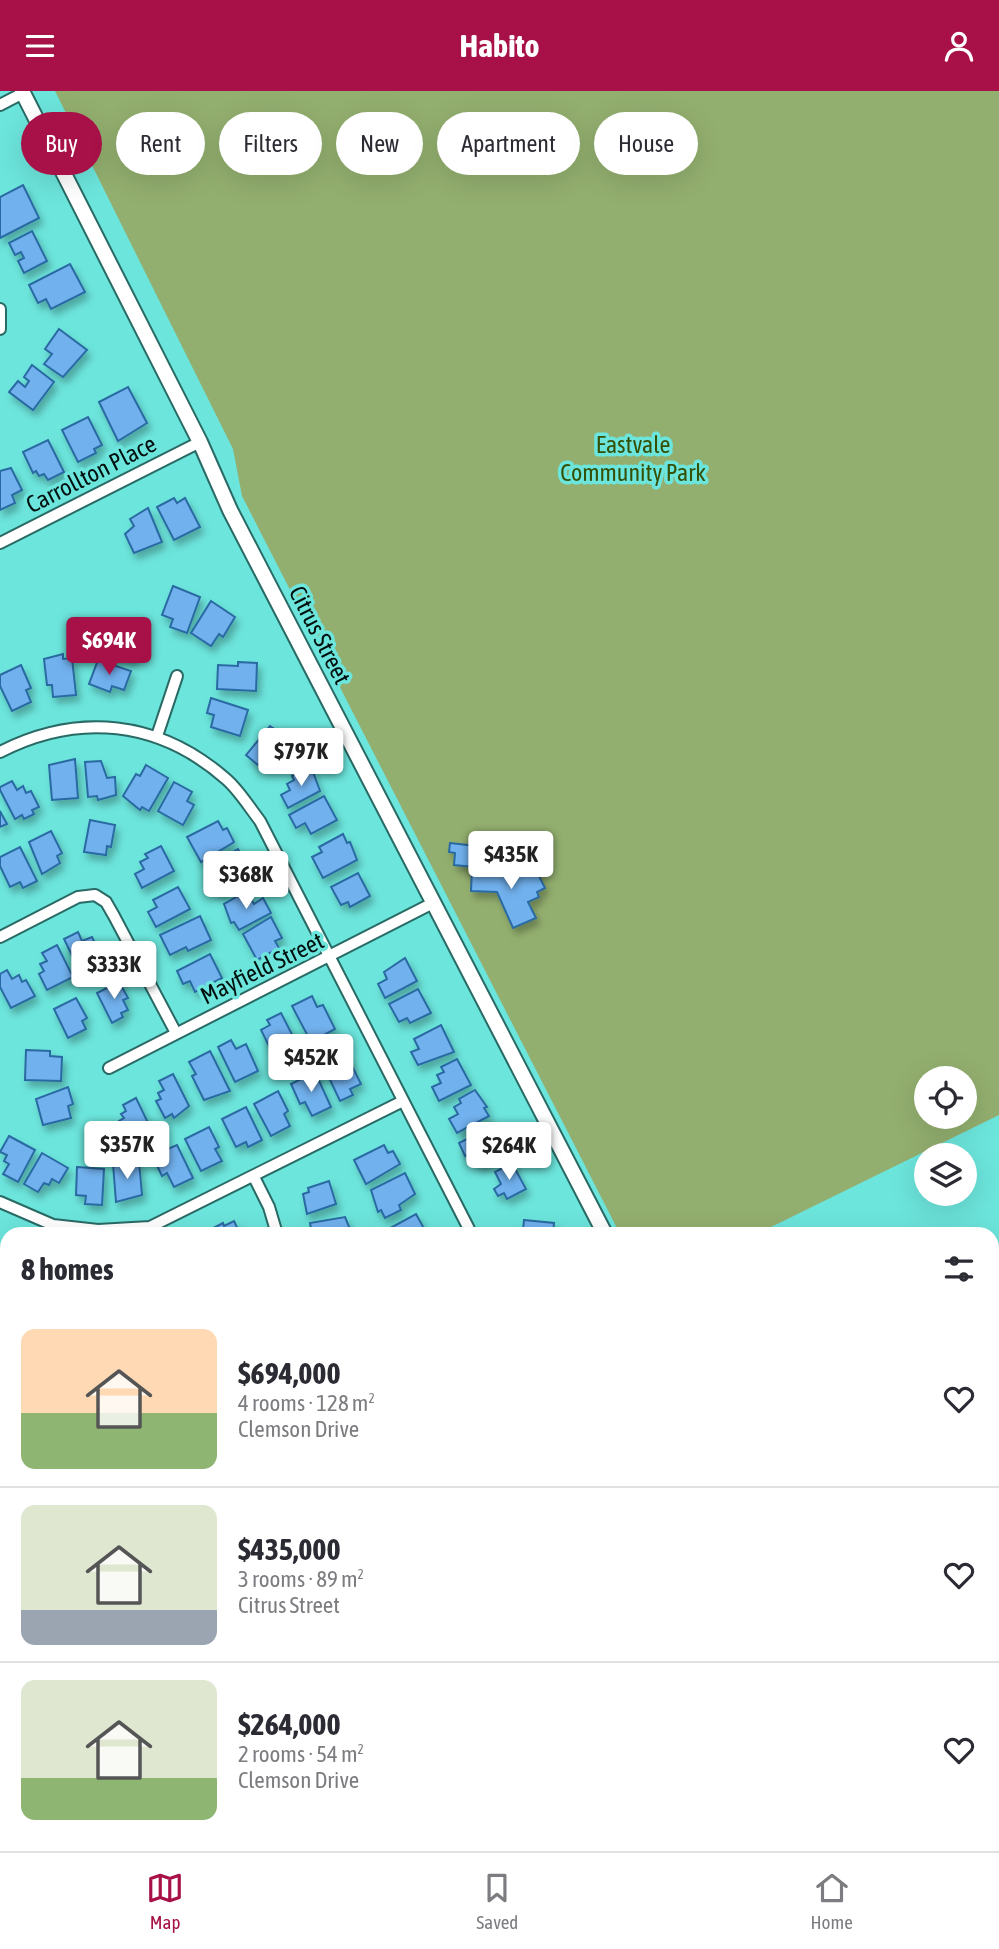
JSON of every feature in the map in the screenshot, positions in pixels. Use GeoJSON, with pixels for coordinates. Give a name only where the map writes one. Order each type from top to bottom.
{"type":"FeatureCollection","features":[{"type":"Feature","properties":{"kind":"street"},"geometry":{"type":"LineString","coordinates":[[0,105],[23,92]]}},
{"type":"Feature","properties":{"kind":"street","name":"Citrus Street"},"geometry":{"type":"LineString","coordinates":[[23,92],[200,442],[230,510],[601,1227]]}},
{"type":"Feature","properties":{"kind":"street"},"geometry":{"type":"LineString","coordinates":[[0,309],[0,328]]}},
{"type":"Feature","properties":{"kind":"street","name":"Carrollton Place"},"geometry":{"type":"LineString","coordinates":[[0,543],[200,442]]}},
{"type":"Feature","properties":{"kind":"street"},"geometry":{"type":"LineString","coordinates":[[157,736],[177,676]]}},
{"type":"Feature","properties":{"kind":"street"},"geometry":{"type":"LineString","coordinates":[[0,752],[47,731],[123,727],[157,736],[189,752],[227,780],[260,821],[468,1227]]}},
{"type":"Feature","properties":{"kind":"street"},"geometry":{"type":"LineString","coordinates":[[0,937],[78,897],[95,895],[106,902],[176,1033]]}},
{"type":"Feature","properties":{"kind":"street","name":"Mayfield Street"},"geometry":{"type":"LineString","coordinates":[[109,1068],[433,904]]}},
{"type":"Feature","properties":{"kind":"street"},"geometry":{"type":"LineString","coordinates":[[157,1227],[403,1101]]}},
{"type":"Feature","properties":{"kind":"street"},"geometry":{"type":"LineString","coordinates":[[254,1177],[269,1207],[275,1227]]}},
{"type":"Feature","properties":{"kind":"street"},"geometry":{"type":"LineString","coordinates":[[0,1202],[52,1225],[70,1227]]}},
{"type":"Feature","properties":{"kind":"green space","name":"Eastvale Community Park"},"geometry":{"type":"Polygon","coordinates":[[[55,91],[999,91],[999,1115],[977,1126],[977,1066],[914,1066],[914,1129],[971,1129],[942,1143],[914,1143],[914,1157],[771,1227],[616,1227],[242,496],[233,449],[97,175],[102,175],[102,112],[65,112],[55,91]]]}},
{"type":"Feature","properties":{"kind":"building"},"geometry":{"type":"Polygon","coordinates":[[[23,185],[39,218],[0,238],[0,197],[23,185]]]}},
{"type":"Feature","properties":{"kind":"building"},"geometry":{"type":"Polygon","coordinates":[[[32,231],[47,261],[24,273],[18,261],[24,258],[21,252],[15,255],[9,243],[32,231]]]}},
{"type":"Feature","properties":{"kind":"building"},"geometry":{"type":"Polygon","coordinates":[[[70,264],[85,292],[51,309],[46,299],[38,303],[29,285],[70,264]]]}},
{"type":"Feature","properties":{"kind":"building"},"geometry":{"type":"Polygon","coordinates":[[[59,329],[87,350],[63,377],[44,364],[52,354],[45,349],[59,329]]]}},
{"type":"Feature","properties":{"kind":"building"},"geometry":{"type":"Polygon","coordinates":[[[32,365],[54,382],[33,410],[9,392],[18,381],[25,387],[29,381],[24,377],[32,365]]]}},
{"type":"Feature","properties":{"kind":"building"},"geometry":{"type":"Polygon","coordinates":[[[128,387],[147,423],[118,441],[99,402],[128,387]]]}},
{"type":"Feature","properties":{"kind":"building"},"geometry":{"type":"Polygon","coordinates":[[[88,417],[102,445],[94,449],[96,453],[78,462],[62,430],[88,417]]]}},
{"type":"Feature","properties":{"kind":"building"},"geometry":{"type":"Polygon","coordinates":[[[48,440],[64,472],[48,480],[44,474],[39,476],[36,471],[33,473],[23,452],[48,440]]]}},
{"type":"Feature","properties":{"kind":"building"},"geometry":{"type":"Polygon","coordinates":[[[11,468],[22,490],[12,495],[15,503],[0,510],[0,471],[11,468]]]}},
{"type":"Feature","properties":{"kind":"building"},"geometry":{"type":"Polygon","coordinates":[[[174,498],[177,503],[185,498],[200,527],[174,540],[157,507],[174,498]]]}},
{"type":"Feature","properties":{"kind":"building"},"geometry":{"type":"Polygon","coordinates":[[[148,508],[162,542],[134,553],[125,534],[134,526],[130,519],[148,508]]]}},
{"type":"Feature","properties":{"kind":"building"},"geometry":{"type":"Polygon","coordinates":[[[173,586],[200,597],[187,633],[170,627],[173,619],[162,615],[173,586]]]}},
{"type":"Feature","properties":{"kind":"building"},"geometry":{"type":"Polygon","coordinates":[[[211,601],[235,617],[223,637],[219,634],[211,646],[191,633],[211,601]]]}},
{"type":"Feature","properties":{"kind":"building"},"geometry":{"type":"Polygon","coordinates":[[[104,624],[129,632],[128,637],[138,641],[132,661],[96,649],[98,643],[95,642],[104,624]]]}},
{"type":"Feature","properties":{"kind":"building"},"geometry":{"type":"Polygon","coordinates":[[[63,654],[63,659],[72,658],[76,695],[53,697],[52,685],[47,685],[44,659],[63,654]]]}},
{"type":"Feature","properties":{"kind":"building"},"geometry":{"type":"Polygon","coordinates":[[[98,660],[131,671],[124,690],[112,686],[110,692],[89,684],[98,660]]]}},
{"type":"Feature","properties":{"kind":"building"},"geometry":{"type":"Polygon","coordinates":[[[238,662],[257,663],[256,691],[217,689],[218,665],[238,666],[238,662]]]}},
{"type":"Feature","properties":{"kind":"building"},"geometry":{"type":"Polygon","coordinates":[[[21,665],[31,688],[26,690],[31,702],[12,711],[0,686],[0,675],[21,665]]]}},
{"type":"Feature","properties":{"kind":"building"},"geometry":{"type":"Polygon","coordinates":[[[211,698],[248,710],[240,736],[211,727],[214,715],[207,713],[211,698]]]}},
{"type":"Feature","properties":{"kind":"building"},"geometry":{"type":"Polygon","coordinates":[[[270,726],[288,738],[286,740],[291,744],[274,764],[265,757],[258,765],[246,755],[270,726]]]}},
{"type":"Feature","properties":{"kind":"building"},"geometry":{"type":"Polygon","coordinates":[[[75,759],[78,798],[52,800],[49,765],[75,759]]]}},
{"type":"Feature","properties":{"kind":"building"},"geometry":{"type":"Polygon","coordinates":[[[101,761],[107,778],[115,777],[116,795],[98,800],[97,796],[88,797],[85,762],[101,761]]]}},
{"type":"Feature","properties":{"kind":"building"},"geometry":{"type":"Polygon","coordinates":[[[146,765],[168,778],[149,811],[142,807],[140,810],[123,796],[136,774],[140,776],[146,765]]]}},
{"type":"Feature","properties":{"kind":"building"},"geometry":{"type":"Polygon","coordinates":[[[307,768],[310,773],[313,772],[320,791],[288,808],[281,795],[290,790],[287,784],[294,780],[292,776],[307,768]]]}},
{"type":"Feature","properties":{"kind":"building"},"geometry":{"type":"Polygon","coordinates":[[[12,781],[17,790],[23,786],[26,793],[31,791],[39,807],[32,810],[34,814],[24,819],[22,815],[15,819],[0,790],[0,787],[12,781]]]}},
{"type":"Feature","properties":{"kind":"building"},"geometry":{"type":"Polygon","coordinates":[[[174,782],[192,792],[187,801],[194,805],[183,825],[158,811],[174,782]]]}},
{"type":"Feature","properties":{"kind":"building"},"geometry":{"type":"Polygon","coordinates":[[[324,796],[337,820],[311,834],[305,823],[296,828],[289,815],[324,796]]]}},
{"type":"Feature","properties":{"kind":"building"},"geometry":{"type":"Polygon","coordinates":[[[0,811],[7,824],[0,827],[0,811]]]}},
{"type":"Feature","properties":{"kind":"building"},"geometry":{"type":"Polygon","coordinates":[[[90,820],[115,825],[111,847],[107,846],[106,855],[84,852],[90,820]]]}},
{"type":"Feature","properties":{"kind":"building"},"geometry":{"type":"Polygon","coordinates":[[[218,821],[223,830],[227,828],[234,842],[201,862],[187,837],[218,821]]]}},
{"type":"Feature","properties":{"kind":"building"},"geometry":{"type":"Polygon","coordinates":[[[51,831],[62,853],[57,856],[60,863],[42,874],[29,842],[51,831]]]}},
{"type":"Feature","properties":{"kind":"building"},"geometry":{"type":"Polygon","coordinates":[[[343,834],[347,843],[350,842],[357,860],[323,878],[312,857],[322,852],[319,847],[343,834]]]}},
{"type":"Feature","properties":{"kind":"building"},"geometry":{"type":"Polygon","coordinates":[[[450,843],[476,846],[474,867],[454,865],[455,853],[449,852],[450,843]]]}},
{"type":"Feature","properties":{"kind":"building"},"geometry":{"type":"Polygon","coordinates":[[[161,846],[174,871],[142,888],[135,874],[144,869],[140,862],[148,858],[145,854],[161,846]]]}},
{"type":"Feature","properties":{"kind":"building"},"geometry":{"type":"Polygon","coordinates":[[[20,847],[37,881],[23,888],[20,882],[10,887],[0,866],[0,857],[20,847]]]}},
{"type":"Feature","properties":{"kind":"building"},"geometry":{"type":"Polygon","coordinates":[[[238,849],[249,870],[234,880],[236,885],[219,893],[207,877],[210,876],[206,866],[238,849]]]}},
{"type":"Feature","properties":{"kind":"building"},"geometry":{"type":"Polygon","coordinates":[[[523,864],[529,876],[537,872],[545,888],[537,892],[539,897],[528,902],[536,918],[513,928],[497,892],[471,891],[472,869],[507,872],[523,864]]]}},
{"type":"Feature","properties":{"kind":"building"},"geometry":{"type":"Polygon","coordinates":[[[358,873],[370,896],[350,907],[348,902],[341,905],[331,887],[358,873]]]}},
{"type":"Feature","properties":{"kind":"building"},"geometry":{"type":"Polygon","coordinates":[[[178,887],[190,909],[156,927],[148,912],[157,907],[153,900],[178,887]]]}},
{"type":"Feature","properties":{"kind":"building"},"geometry":{"type":"Polygon","coordinates":[[[240,895],[243,901],[250,897],[254,904],[263,898],[271,913],[239,930],[234,922],[231,923],[224,904],[240,895]]]}},
{"type":"Feature","properties":{"kind":"building"},"geometry":{"type":"Polygon","coordinates":[[[200,916],[211,940],[188,951],[186,947],[170,955],[160,935],[200,916]]]}},
{"type":"Feature","properties":{"kind":"building"},"geometry":{"type":"Polygon","coordinates":[[[271,917],[282,938],[275,941],[279,948],[257,960],[243,934],[271,917]]]}},
{"type":"Feature","properties":{"kind":"building"},"geometry":{"type":"Polygon","coordinates":[[[78,932],[82,941],[92,937],[105,964],[82,976],[64,939],[78,932]]]}},
{"type":"Feature","properties":{"kind":"building"},"geometry":{"type":"Polygon","coordinates":[[[57,945],[73,977],[47,990],[39,974],[44,971],[40,964],[47,961],[42,953],[57,945]]]}},
{"type":"Feature","properties":{"kind":"building"},"geometry":{"type":"Polygon","coordinates":[[[210,954],[222,978],[195,992],[190,981],[183,984],[177,971],[210,954]]]}},
{"type":"Feature","properties":{"kind":"building"},"geometry":{"type":"Polygon","coordinates":[[[405,958],[417,981],[385,998],[378,984],[387,979],[384,972],[405,958]]]}},
{"type":"Feature","properties":{"kind":"building"},"geometry":{"type":"Polygon","coordinates":[[[7,970],[12,979],[19,975],[22,982],[26,980],[35,996],[11,1008],[0,987],[0,974],[7,970]]]}},
{"type":"Feature","properties":{"kind":"building"},"geometry":{"type":"Polygon","coordinates":[[[119,982],[128,998],[123,1000],[128,1010],[121,1013],[123,1017],[112,1023],[97,993],[119,982]]]}},
{"type":"Feature","properties":{"kind":"building"},"geometry":{"type":"Polygon","coordinates":[[[418,989],[431,1013],[410,1023],[407,1018],[399,1022],[389,1004],[418,989]]]}},
{"type":"Feature","properties":{"kind":"building"},"geometry":{"type":"Polygon","coordinates":[[[312,996],[317,1007],[323,1005],[335,1029],[311,1042],[292,1006],[312,996]]]}},
{"type":"Feature","properties":{"kind":"building"},"geometry":{"type":"Polygon","coordinates":[[[76,998],[87,1018],[82,1021],[86,1029],[68,1038],[54,1009],[76,998]]]}},
{"type":"Feature","properties":{"kind":"building"},"geometry":{"type":"Polygon","coordinates":[[[281,1013],[300,1050],[277,1062],[261,1030],[270,1025],[267,1020],[281,1013]]]}},
{"type":"Feature","properties":{"kind":"building"},"geometry":{"type":"Polygon","coordinates":[[[441,1025],[454,1052],[418,1065],[411,1052],[419,1049],[414,1039],[441,1025]]]}},
{"type":"Feature","properties":{"kind":"building"},"geometry":{"type":"Polygon","coordinates":[[[231,1040],[236,1049],[246,1044],[258,1071],[235,1082],[218,1047],[231,1040]]]}},
{"type":"Feature","properties":{"kind":"building"},"geometry":{"type":"Polygon","coordinates":[[[26,1050],[50,1051],[50,1056],[62,1057],[61,1081],[25,1080],[26,1050]]]}},
{"type":"Feature","properties":{"kind":"building"},"geometry":{"type":"Polygon","coordinates":[[[210,1051],[230,1091],[204,1100],[192,1076],[196,1074],[189,1062],[210,1051]]]}},
{"type":"Feature","properties":{"kind":"building"},"geometry":{"type":"Polygon","coordinates":[[[347,1056],[361,1084],[350,1089],[353,1095],[340,1101],[324,1067],[347,1056]]]}},
{"type":"Feature","properties":{"kind":"building"},"geometry":{"type":"Polygon","coordinates":[[[457,1059],[471,1085],[439,1101],[432,1087],[441,1083],[437,1075],[444,1072],[441,1067],[457,1059]]]}},
{"type":"Feature","properties":{"kind":"building"},"geometry":{"type":"Polygon","coordinates":[[[315,1072],[331,1107],[312,1116],[305,1102],[300,1104],[291,1084],[315,1072]]]}},
{"type":"Feature","properties":{"kind":"building"},"geometry":{"type":"Polygon","coordinates":[[[173,1074],[189,1106],[174,1118],[172,1114],[165,1118],[156,1101],[161,1099],[158,1093],[164,1090],[159,1081],[173,1074]]]}},
{"type":"Feature","properties":{"kind":"building"},"geometry":{"type":"Polygon","coordinates":[[[68,1087],[73,1104],[68,1106],[71,1118],[43,1125],[36,1099],[68,1087]]]}},
{"type":"Feature","properties":{"kind":"building"},"geometry":{"type":"Polygon","coordinates":[[[475,1090],[487,1107],[484,1108],[489,1116],[457,1133],[449,1119],[458,1114],[454,1107],[461,1103],[459,1099],[475,1090]]]}},
{"type":"Feature","properties":{"kind":"building"},"geometry":{"type":"Polygon","coordinates":[[[278,1091],[288,1111],[284,1114],[290,1126],[271,1136],[254,1104],[278,1091]]]}},
{"type":"Feature","properties":{"kind":"building"},"geometry":{"type":"Polygon","coordinates":[[[136,1098],[151,1129],[129,1141],[119,1121],[124,1118],[121,1114],[126,1111],[123,1105],[136,1098]]]}},
{"type":"Feature","properties":{"kind":"building"},"geometry":{"type":"Polygon","coordinates":[[[246,1107],[262,1140],[248,1147],[246,1142],[236,1147],[222,1119],[246,1107]]]}},
{"type":"Feature","properties":{"kind":"building"},"geometry":{"type":"Polygon","coordinates":[[[492,1126],[506,1154],[479,1167],[472,1153],[465,1156],[459,1143],[492,1126]]]}},
{"type":"Feature","properties":{"kind":"building"},"geometry":{"type":"Polygon","coordinates":[[[209,1127],[219,1147],[215,1149],[222,1161],[201,1171],[185,1139],[209,1127]]]}},
{"type":"Feature","properties":{"kind":"building"},"geometry":{"type":"Polygon","coordinates":[[[9,1136],[35,1150],[18,1182],[3,1174],[9,1164],[4,1161],[7,1155],[0,1152],[9,1136]]]}},
{"type":"Feature","properties":{"kind":"building"},"geometry":{"type":"Polygon","coordinates":[[[166,1143],[168,1149],[177,1145],[193,1178],[174,1187],[167,1173],[162,1176],[153,1157],[160,1154],[156,1147],[166,1143]]]}},
{"type":"Feature","properties":{"kind":"building"},"geometry":{"type":"Polygon","coordinates":[[[384,1145],[388,1153],[393,1151],[400,1164],[366,1184],[354,1160],[384,1145]]]}},
{"type":"Feature","properties":{"kind":"building"},"geometry":{"type":"Polygon","coordinates":[[[42,1153],[68,1168],[59,1183],[52,1179],[49,1185],[44,1183],[38,1192],[24,1184],[42,1153]]]}},
{"type":"Feature","properties":{"kind":"building"},"geometry":{"type":"Polygon","coordinates":[[[139,1162],[142,1195],[116,1202],[113,1164],[139,1162]]]}},
{"type":"Feature","properties":{"kind":"building"},"geometry":{"type":"Polygon","coordinates":[[[512,1163],[526,1189],[507,1199],[504,1193],[498,1196],[494,1189],[501,1184],[495,1172],[512,1163]]]}},
{"type":"Feature","properties":{"kind":"building"},"geometry":{"type":"Polygon","coordinates":[[[77,1167],[104,1169],[102,1205],[85,1204],[86,1196],[76,1195],[77,1167]]]}},
{"type":"Feature","properties":{"kind":"building"},"geometry":{"type":"Polygon","coordinates":[[[405,1173],[415,1194],[399,1205],[401,1210],[385,1218],[381,1210],[378,1212],[371,1190],[405,1173]]]}},
{"type":"Feature","properties":{"kind":"building"},"geometry":{"type":"Polygon","coordinates":[[[329,1181],[336,1204],[307,1214],[303,1194],[309,1192],[308,1188],[329,1181]]]}},
{"type":"Feature","properties":{"kind":"building"},"geometry":{"type":"Polygon","coordinates":[[[416,1214],[423,1227],[392,1227],[416,1214]]]}},
{"type":"Feature","properties":{"kind":"building"},"geometry":{"type":"Polygon","coordinates":[[[345,1217],[349,1227],[311,1227],[310,1223],[345,1217]]]}},
{"type":"Feature","properties":{"kind":"building"},"geometry":{"type":"Polygon","coordinates":[[[524,1220],[554,1223],[554,1227],[523,1227],[524,1220]]]}},
{"type":"Feature","properties":{"kind":"building"},"geometry":{"type":"Polygon","coordinates":[[[234,1221],[237,1227],[215,1227],[223,1223],[224,1226],[234,1221]]]}}]}
